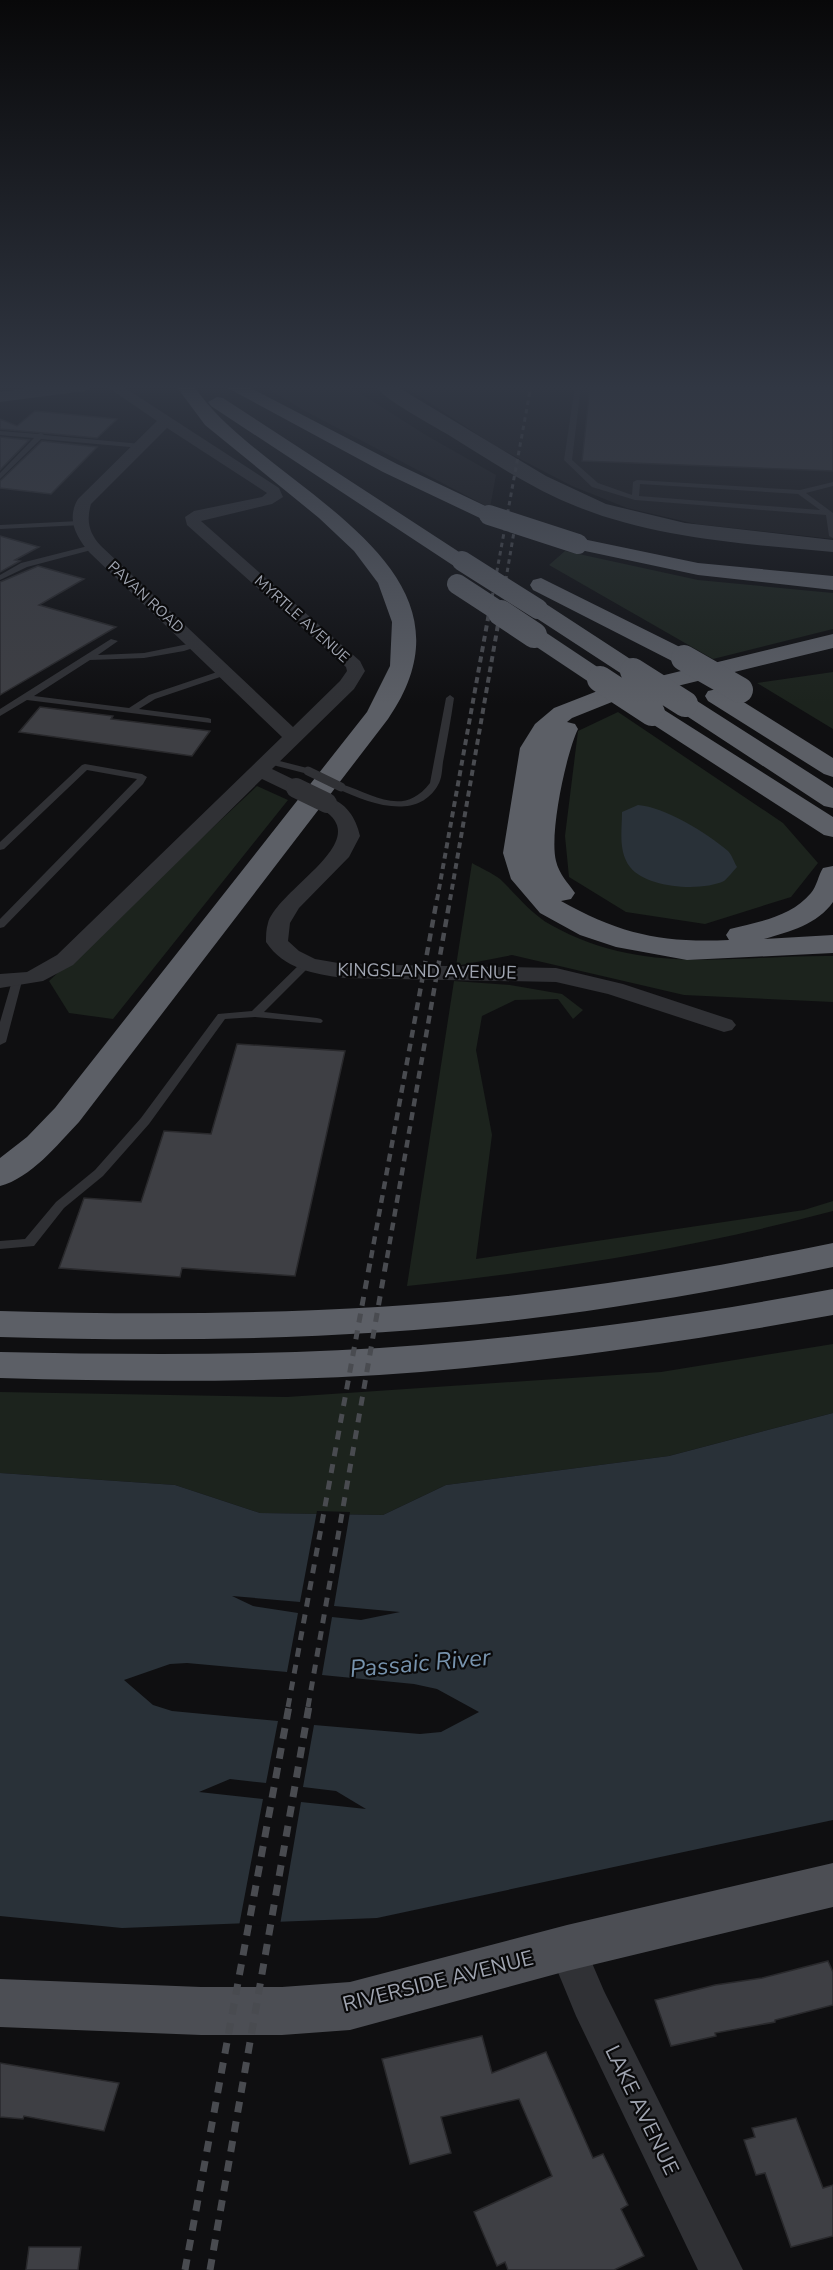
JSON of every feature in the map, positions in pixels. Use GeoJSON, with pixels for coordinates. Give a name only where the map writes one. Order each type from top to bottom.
{"type":"FeatureCollection","features":[{"type":"Feature","properties":{"kind":"highway"},"geometry":{"type":"LineString","coordinates":[[0,1175],[39,1144],[67,1115],[379,714],[392,692],[403,658],[405,636],[400,607],[392,589],[373,560],[324,510],[301,492]]}},
{"type":"Feature","properties":{"kind":"highway"},"geometry":{"type":"LineString","coordinates":[[328,492],[399,544]]}},
{"type":"Feature","properties":{"kind":"highway"},"geometry":{"type":"LineString","coordinates":[[362,492],[462,561],[833,800]]}},
{"type":"Feature","properties":{"kind":"highway"},"geometry":{"type":"LineString","coordinates":[[440,492],[489,515],[578,544],[698,569],[833,583]]}},
{"type":"Feature","properties":{"kind":"highway"},"geometry":{"type":"LineString","coordinates":[[450,579],[722,759],[833,829]]}},
{"type":"Feature","properties":{"kind":"highway"},"geometry":{"type":"LineString","coordinates":[[532,580],[728,693],[833,744]]}},
{"type":"Feature","properties":{"kind":"highway"},"geometry":{"type":"LineString","coordinates":[[831,644],[771,665],[614,704],[573,723],[563,733],[556,750],[541,854],[544,869],[553,885],[580,907],[620,925],[651,933],[687,937],[746,934],[793,920],[822,899],[828,891],[833,874]]}},
{"type":"Feature","properties":{"kind":"highway"},"geometry":{"type":"LineString","coordinates":[[831,644],[604,697],[563,713],[544,729],[533,747],[518,853],[525,879],[550,907],[590,929],[626,941],[687,951],[833,944]]}},
{"type":"Feature","properties":{"kind":"highway"},"geometry":{"type":"LineString","coordinates":[[728,693],[833,769]]}},
{"type":"Feature","properties":{"kind":"highway"},"geometry":{"type":"LineString","coordinates":[[722,759],[810,824],[826,842],[833,861]]}},
{"type":"Feature","properties":{"kind":"highway"},"geometry":{"type":"LineString","coordinates":[[0,1324],[216,1326],[446,1314],[644,1291],[833,1255]]}},
{"type":"Feature","properties":{"kind":"highway"},"geometry":{"type":"LineString","coordinates":[[0,1365],[188,1369],[378,1362],[593,1341],[833,1302]]}},
{"type":"Feature","properties":{"kind":"highway"},"geometry":{"type":"LineString","coordinates":[[770,1314],[833,1312]]}},
{"type":"Feature","properties":{"kind":"main road","name":"RIVERSIDE AVENUE"},"geometry":{"type":"LineString","coordinates":[[0,2003],[201,2012],[282,2011],[350,2006],[567,1948],[833,1885]]}},
{"type":"Feature","properties":{"kind":"street"},"geometry":{"type":"LineString","coordinates":[[79,523],[78,514],[84,502],[94,492]]}},
{"type":"Feature","properties":{"kind":"street","name":"MYRTLE AVENUE"},"geometry":{"type":"LineString","coordinates":[[8,981],[47,973],[88,938],[347,686],[356,671],[334,646],[192,520],[200,514],[266,501],[276,494],[273,492]]}},
{"type":"Feature","properties":{"kind":"street"},"geometry":{"type":"LineString","coordinates":[[563,492],[599,508],[655,523],[714,534],[833,546]]}},
{"type":"Feature","properties":{"kind":"street","name":"PAVAN ROAD"},"geometry":{"type":"LineString","coordinates":[[79,523],[92,548],[121,571],[293,737]]}},
{"type":"Feature","properties":{"kind":"street","name":"KINGSLAND AVENUE"},"geometry":{"type":"LineString","coordinates":[[264,766],[334,795],[341,813],[352,830],[349,843],[292,903],[276,927],[277,942],[282,949],[306,964],[344,971],[556,975],[605,986],[724,1025]]}},
{"type":"Feature","properties":{"kind":"street","name":"LAKE AVENUE"},"geometry":{"type":"LineString","coordinates":[[567,1948],[590,2003],[721,2270]]}},
{"type":"Feature","properties":{"kind":"lane"},"geometry":{"type":"LineString","coordinates":[[618,492],[635,498],[830,513]]}},
{"type":"Feature","properties":{"kind":"lane"},"geometry":{"type":"LineString","coordinates":[[635,498],[636,492]]}},
{"type":"Feature","properties":{"kind":"lane"},"geometry":{"type":"LineString","coordinates":[[800,492],[830,513],[833,536]]}},
{"type":"Feature","properties":{"kind":"lane"},"geometry":{"type":"LineString","coordinates":[[0,527],[79,523]]}},
{"type":"Feature","properties":{"kind":"lane"},"geometry":{"type":"LineString","coordinates":[[0,578],[24,565],[92,548]]}},
{"type":"Feature","properties":{"kind":"lane"},"geometry":{"type":"LineString","coordinates":[[0,713],[114,641]]}},
{"type":"Feature","properties":{"kind":"lane"},"geometry":{"type":"LineString","coordinates":[[88,657],[124,659],[160,655],[198,645]]}},
{"type":"Feature","properties":{"kind":"lane"},"geometry":{"type":"LineString","coordinates":[[131,711],[152,697],[226,672]]}},
{"type":"Feature","properties":{"kind":"lane"},"geometry":{"type":"LineString","coordinates":[[25,698],[208,722]]}},
{"type":"Feature","properties":{"kind":"lane"},"geometry":{"type":"LineString","coordinates":[[334,795],[366,798],[392,804],[425,796],[435,783],[450,698]]}},
{"type":"Feature","properties":{"kind":"lane"},"geometry":{"type":"LineString","coordinates":[[0,847],[85,768],[142,777],[140,782],[0,926]]}},
{"type":"Feature","properties":{"kind":"lane"},"geometry":{"type":"LineString","coordinates":[[255,1014],[306,964]]}},
{"type":"Feature","properties":{"kind":"lane"},"geometry":{"type":"LineString","coordinates":[[0,1042],[8,981]]}},
{"type":"Feature","properties":{"kind":"lane"},"geometry":{"type":"LineString","coordinates":[[0,1245],[29,1244],[60,1205],[99,1173],[145,1121],[222,1016],[255,1014],[317,1022]]}},
{"type":"Feature","properties":{"kind":"shaded area"},"geometry":{"type":"Polygon","coordinates":[[[459,492],[493,492],[490,508],[459,492]]]}},
{"type":"Feature","properties":{"kind":"shaded area"},"geometry":{"type":"Polygon","coordinates":[[[587,492],[833,492],[833,539],[696,524],[627,508],[587,492]]]}},
{"type":"Feature","properties":{"kind":"shaded area"},"geometry":{"type":"Polygon","coordinates":[[[565,551],[698,580],[833,593],[833,629],[713,659],[549,565],[565,551]]]}},
{"type":"Feature","properties":{"kind":"shaded area"},"geometry":{"type":"Polygon","coordinates":[[[833,672],[833,729],[757,683],[833,672]]]}},
{"type":"Feature","properties":{"kind":"shaded area"},"geometry":{"type":"Polygon","coordinates":[[[618,712],[783,823],[818,863],[791,897],[705,924],[626,912],[569,877],[565,836],[578,731],[618,712]]]}},
{"type":"Feature","properties":{"kind":"shaded area"},"geometry":{"type":"Polygon","coordinates":[[[257,786],[288,800],[113,1019],[69,1013],[49,981],[257,786]]]}},
{"type":"Feature","properties":{"kind":"shaded area"},"geometry":{"type":"Polygon","coordinates":[[[472,863],[500,879],[530,909],[551,925],[586,941],[620,952],[689,960],[833,956],[833,1002],[684,995],[512,955],[456,966],[472,863]]]}},
{"type":"Feature","properties":{"kind":"shaded area"},"geometry":{"type":"Polygon","coordinates":[[[454,981],[510,985],[562,994],[583,1010],[573,1019],[558,999],[515,1000],[482,1016],[476,1050],[492,1135],[476,1259],[804,1210],[833,1201],[833,1211],[728,1236],[622,1257],[407,1286],[454,981]]]}},
{"type":"Feature","properties":{"kind":"shaded area"},"geometry":{"type":"Polygon","coordinates":[[[833,1344],[833,1413],[669,1456],[446,1485],[383,1515],[260,1513],[175,1485],[0,1473],[0,1392],[287,1397],[661,1372],[833,1344]]]}},
{"type":"Feature","properties":{"kind":"water"},"geometry":{"type":"Polygon","coordinates":[[[638,805],[660,810],[697,829],[728,851],[737,867],[724,881],[688,887],[661,884],[638,874],[626,861],[621,834],[622,812],[638,805]]]}},
{"type":"Feature","properties":{"kind":"water","name":"Passaic River"},"geometry":{"type":"Polygon","coordinates":[[[833,1413],[833,1820],[377,1918],[122,1928],[0,1916],[0,1473],[175,1485],[260,1513],[383,1515],[446,1485],[669,1456],[833,1413]]]}},
{"type":"Feature","properties":{"kind":"pier"},"geometry":{"type":"Polygon","coordinates":[[[317,1511],[350,1512],[334,1606],[400,1612],[361,1620],[332,1617],[322,1675],[414,1684],[437,1689],[479,1712],[441,1732],[420,1734],[314,1725],[303,1787],[336,1791],[366,1809],[301,1802],[280,1925],[239,1926],[263,1799],[199,1792],[230,1779],[266,1783],[278,1721],[172,1711],[153,1705],[124,1680],[170,1664],[187,1663],[287,1672],[298,1613],[253,1606],[232,1596],[300,1602],[317,1511]]]}},
{"type":"Feature","properties":{"kind":"building"},"geometry":{"type":"Polygon","coordinates":[[[0,536],[39,547],[15,560],[20,561],[0,572],[0,536]]]}},
{"type":"Feature","properties":{"kind":"building"},"geometry":{"type":"Polygon","coordinates":[[[38,566],[84,579],[39,605],[116,627],[0,695],[0,582],[38,566]]]}},
{"type":"Feature","properties":{"kind":"building"},"geometry":{"type":"Polygon","coordinates":[[[40,707],[113,716],[111,719],[210,731],[192,756],[19,732],[40,707]]]}},
{"type":"Feature","properties":{"kind":"building"},"geometry":{"type":"Polygon","coordinates":[[[237,1044],[345,1051],[295,1276],[182,1268],[180,1277],[59,1268],[84,1198],[141,1202],[164,1131],[211,1134],[237,1044]]]}},
{"type":"Feature","properties":{"kind":"building"},"geometry":{"type":"Polygon","coordinates":[[[828,1961],[833,1972],[833,2005],[775,2020],[775,2022],[715,2033],[716,2036],[671,2046],[655,2000],[715,1985],[762,1978],[828,1961]]]}},
{"type":"Feature","properties":{"kind":"building"},"geometry":{"type":"Polygon","coordinates":[[[482,2036],[492,2073],[546,2052],[593,2158],[603,2154],[628,2205],[621,2209],[644,2256],[614,2270],[508,2270],[505,2262],[497,2266],[474,2212],[552,2176],[519,2099],[441,2117],[451,2153],[410,2164],[382,2059],[482,2036]]]}},
{"type":"Feature","properties":{"kind":"building"},"geometry":{"type":"Polygon","coordinates":[[[0,2063],[119,2083],[104,2131],[24,2116],[23,2119],[0,2117],[0,2063]]]}},
{"type":"Feature","properties":{"kind":"building"},"geometry":{"type":"Polygon","coordinates":[[[796,2118],[823,2188],[833,2185],[833,2236],[791,2247],[765,2173],[756,2175],[744,2140],[755,2137],[752,2128],[796,2118]]]}},
{"type":"Feature","properties":{"kind":"building"},"geometry":{"type":"Polygon","coordinates":[[[29,2247],[81,2247],[78,2270],[26,2270],[29,2247]]]}},
{"type":"Feature","properties":{"kind":"railway"},"geometry":{"type":"LineString","coordinates":[[489,614],[511,492]]}},
{"type":"Feature","properties":{"kind":"railway"},"geometry":{"type":"LineString","coordinates":[[500,614],[515,526]]}},
{"type":"Feature","properties":{"kind":"railway"},"geometry":{"type":"LineString","coordinates":[[437,900],[489,613]]}},
{"type":"Feature","properties":{"kind":"railway"},"geometry":{"type":"LineString","coordinates":[[450,900],[500,613]]}},
{"type":"Feature","properties":{"kind":"railway"},"geometry":{"type":"LineString","coordinates":[[371,1258],[437,899]]}},
{"type":"Feature","properties":{"kind":"railway"},"geometry":{"type":"LineString","coordinates":[[387,1258],[450,899]]}},
{"type":"Feature","properties":{"kind":"railway"},"geometry":{"type":"LineString","coordinates":[[288,1707],[371,1257]]}},
{"type":"Feature","properties":{"kind":"railway"},"geometry":{"type":"LineString","coordinates":[[308,1707],[387,1257]]}},
{"type":"Feature","properties":{"kind":"railway"},"geometry":{"type":"LineString","coordinates":[[185,2270],[289,1706]]}},
{"type":"Feature","properties":{"kind":"railway"},"geometry":{"type":"LineString","coordinates":[[210,2270],[309,1706]]}}]}
